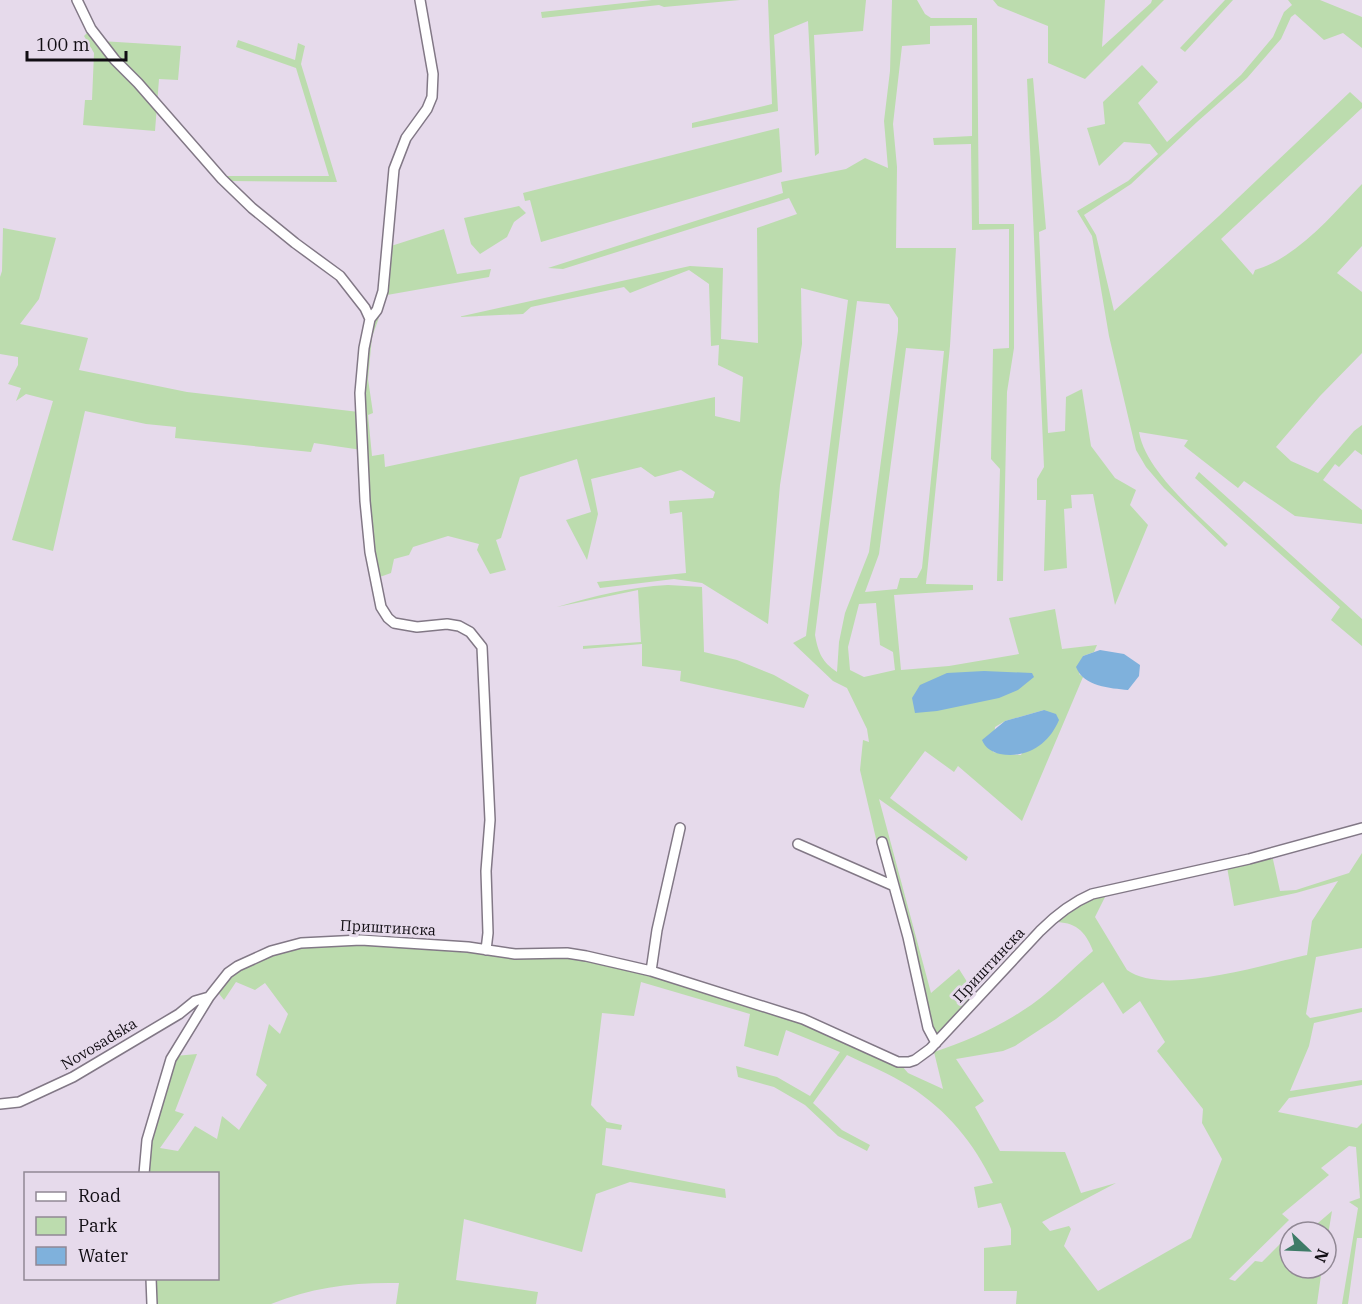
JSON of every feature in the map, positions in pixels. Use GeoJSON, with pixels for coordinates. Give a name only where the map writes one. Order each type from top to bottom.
{"type":"FeatureCollection","features":[{"type":"Feature","properties":{"kind":"street"},"geometry":{"type":"LineString","coordinates":[[78,0],[91,28],[115,60],[222,179],[252,208],[340,276],[365,308],[370,319]]}},
{"type":"Feature","properties":{"kind":"street"},"geometry":{"type":"LineString","coordinates":[[420,0],[433,74],[432,97],[427,109],[406,138],[394,169],[383,291],[377,309],[370,319],[364,348],[360,393],[366,524],[381,607],[388,618],[394,624],[417,627],[453,625],[465,628],[479,641],[483,653],[490,820],[486,871],[488,933],[486,950]]}},
{"type":"Feature","properties":{"kind":"street"},"geometry":{"type":"LineString","coordinates":[[651,971],[657,930],[680,828]]}},
{"type":"Feature","properties":{"kind":"street","name":"Приштинска"},"geometry":{"type":"LineString","coordinates":[[144,1172],[147,1140],[171,1059],[209,997],[228,973],[272,951],[301,943],[362,939],[515,954],[567,953],[651,971],[803,1019],[858,1042],[886,1058],[898,1062],[909,1062],[915,1060],[936,1043],[1041,931],[1056,916],[1079,899],[1092,894],[1249,859],[1362,828]]}},
{"type":"Feature","properties":{"kind":"street"},"geometry":{"type":"LineString","coordinates":[[882,842],[915,967],[928,1028],[936,1043]]}},
{"type":"Feature","properties":{"kind":"street"},"geometry":{"type":"LineString","coordinates":[[798,844],[894,886]]}},
{"type":"Feature","properties":{"kind":"street","name":"Novosadska"},"geometry":{"type":"LineString","coordinates":[[0,1104],[19,1101],[73,1077],[179,1014],[195,1001],[209,997]]}},
{"type":"Feature","properties":{"kind":"street"},"geometry":{"type":"LineString","coordinates":[[151,1280],[152,1304]]}},
{"type":"Feature","properties":{"kind":"green space"},"geometry":{"type":"Polygon","coordinates":[[[652,0],[740,0],[664,7],[659,5],[542,18],[541,12],[652,0]]]}},
{"type":"Feature","properties":{"kind":"green space"},"geometry":{"type":"Polygon","coordinates":[[[768,0],[866,0],[863,31],[814,35],[819,153],[815,156],[808,21],[774,35],[778,111],[692,128],[692,123],[772,104],[768,0]]]}},
{"type":"Feature","properties":{"kind":"green space"},"geometry":{"type":"Polygon","coordinates":[[[892,0],[917,0],[925,14],[931,18],[977,18],[979,224],[1014,224],[1014,348],[1007,392],[1003,581],[997,581],[1000,469],[991,459],[993,349],[1009,348],[1009,229],[972,230],[971,144],[934,145],[933,138],[972,136],[972,25],[930,26],[930,44],[902,46],[893,124],[897,167],[896,248],[956,248],[950,346],[926,584],[973,585],[973,590],[894,595],[901,670],[949,666],[1019,654],[1009,618],[1055,609],[1062,649],[1097,645],[1094,652],[1083,656],[1079,674],[1083,677],[1022,821],[958,766],[954,772],[925,751],[890,798],[968,857],[966,861],[879,799],[931,993],[959,969],[976,996],[936,1036],[933,1035],[888,858],[881,860],[860,770],[863,740],[869,742],[867,729],[847,688],[833,681],[793,643],[806,636],[848,300],[801,288],[802,344],[780,485],[768,624],[702,583],[674,579],[600,588],[597,582],[686,573],[682,512],[670,514],[669,501],[713,498],[715,492],[681,470],[655,477],[641,467],[591,479],[598,514],[587,560],[566,520],[591,512],[577,459],[520,477],[501,538],[496,540],[506,570],[490,574],[477,550],[479,544],[448,536],[413,547],[409,555],[394,559],[391,573],[377,578],[368,531],[362,384],[371,324],[384,296],[388,247],[444,229],[457,274],[491,269],[489,277],[387,295],[372,337],[368,379],[373,413],[368,415],[372,456],[384,454],[385,467],[715,397],[715,416],[740,422],[743,377],[718,365],[719,345],[711,346],[709,284],[689,270],[630,293],[624,287],[531,307],[523,314],[458,317],[690,266],[723,268],[721,339],[758,343],[757,228],[797,214],[789,198],[563,269],[548,268],[783,193],[781,182],[846,169],[865,158],[888,168],[884,121],[890,71],[892,0]],[[857,301],[815,635],[822,656],[837,672],[839,642],[845,613],[869,552],[898,331],[898,318],[889,304],[857,301]],[[906,348],[879,554],[865,592],[897,589],[900,578],[917,578],[922,568],[944,351],[906,348]],[[876,603],[859,604],[848,647],[850,670],[864,677],[895,670],[893,652],[880,645],[876,603]],[[1044,710],[1005,721],[995,727],[993,752],[1021,755],[1044,710]]]}},
{"type":"Feature","properties":{"kind":"green space"},"geometry":{"type":"Polygon","coordinates":[[[993,0],[1105,0],[1102,47],[1152,0],[1164,0],[1085,79],[1048,63],[1048,26],[998,6],[993,0]]]}},
{"type":"Feature","properties":{"kind":"green space"},"geometry":{"type":"Polygon","coordinates":[[[1225,0],[1233,0],[1185,52],[1180,48],[1225,0]]]}},
{"type":"Feature","properties":{"kind":"green space"},"geometry":{"type":"Polygon","coordinates":[[[1288,0],[1320,0],[1362,17],[1362,48],[1343,33],[1324,40],[1295,14],[1291,17],[1281,39],[1247,78],[1131,184],[1084,215],[1096,235],[1114,311],[1350,92],[1362,103],[1362,108],[1221,239],[1253,275],[1255,270],[1286,256],[1300,246],[1362,184],[1362,246],[1337,273],[1362,292],[1362,353],[1320,396],[1276,447],[1291,461],[1318,473],[1354,431],[1362,425],[1362,455],[1355,450],[1339,467],[1335,464],[1323,480],[1362,510],[1362,524],[1295,516],[1244,481],[1238,488],[1184,446],[1188,440],[1139,432],[1152,462],[1163,477],[1175,492],[1228,544],[1225,547],[1164,488],[1146,467],[1136,450],[1109,336],[1092,236],[1077,211],[1128,181],[1158,154],[1150,144],[1124,142],[1099,166],[1087,128],[1105,124],[1103,102],[1142,65],[1158,82],[1138,103],[1167,142],[1241,75],[1273,37],[1284,12],[1292,5],[1288,0]]]}},
{"type":"Feature","properties":{"kind":"green space"},"geometry":{"type":"Polygon","coordinates":[[[92,28],[101,41],[181,46],[178,80],[159,79],[155,131],[83,125],[85,100],[92,100],[94,53],[84,36],[92,28]]]}},
{"type":"Feature","properties":{"kind":"green space"},"geometry":{"type":"Polygon","coordinates":[[[238,40],[295,60],[298,43],[305,46],[301,64],[337,182],[226,181],[222,176],[329,176],[296,68],[236,47],[238,40]]]}},
{"type":"Feature","properties":{"kind":"green space"},"geometry":{"type":"Polygon","coordinates":[[[1033,78],[1046,229],[1039,232],[1048,433],[1065,431],[1066,397],[1082,389],[1091,446],[1115,478],[1136,490],[1130,505],[1148,525],[1115,605],[1093,494],[1071,495],[1072,508],[1064,509],[1067,568],[1044,571],[1046,500],[1037,500],[1037,479],[1044,467],[1027,79],[1033,78]]]}},
{"type":"Feature","properties":{"kind":"green space"},"geometry":{"type":"Polygon","coordinates":[[[779,128],[782,172],[541,242],[530,200],[525,201],[523,193],[779,128]]]}},
{"type":"Feature","properties":{"kind":"green space"},"geometry":{"type":"Polygon","coordinates":[[[519,206],[526,213],[514,222],[507,237],[480,254],[471,244],[464,218],[519,206]]]}},
{"type":"Feature","properties":{"kind":"green space"},"geometry":{"type":"Polygon","coordinates":[[[3,228],[56,238],[39,299],[20,324],[88,338],[79,370],[187,392],[359,412],[362,450],[314,443],[311,452],[175,438],[176,427],[146,424],[85,411],[53,551],[12,540],[53,401],[26,394],[16,401],[21,388],[8,384],[18,365],[18,357],[0,354],[0,277],[3,228]]]}},
{"type":"Feature","properties":{"kind":"green space"},"geometry":{"type":"Polygon","coordinates":[[[1199,472],[1362,619],[1362,646],[1331,620],[1340,607],[1195,478],[1199,472]]]}},
{"type":"Feature","properties":{"kind":"green space"},"geometry":{"type":"Polygon","coordinates":[[[668,585],[702,587],[704,652],[737,660],[774,675],[809,695],[804,708],[680,681],[681,671],[642,666],[642,644],[583,649],[583,646],[641,642],[638,590],[557,607],[612,593],[668,585]]]}},
{"type":"Feature","properties":{"kind":"green space"},"geometry":{"type":"Polygon","coordinates":[[[1362,853],[1362,948],[1316,957],[1306,1014],[1310,1018],[1362,1008],[1362,1012],[1314,1023],[1309,1046],[1290,1091],[1362,1080],[1362,1085],[1289,1098],[1278,1112],[1357,1128],[1362,1123],[1362,1238],[1357,1238],[1348,1304],[1342,1304],[1358,1208],[1349,1202],[1360,1198],[1356,1147],[1349,1146],[1321,1168],[1329,1175],[1282,1214],[1289,1220],[1278,1220],[1278,1231],[1229,1279],[1235,1281],[1255,1261],[1262,1262],[1278,1246],[1278,1280],[1320,1280],[1317,1304],[1016,1304],[1017,1291],[984,1291],[984,1248],[1011,1245],[1011,1229],[1001,1203],[978,1208],[974,1187],[993,1183],[977,1154],[958,1128],[923,1095],[847,1055],[813,1103],[842,1130],[870,1145],[867,1151],[838,1136],[805,1105],[774,1087],[738,1077],[736,1066],[777,1077],[810,1096],[840,1052],[786,1030],[778,1056],[744,1046],[750,1014],[641,982],[634,1016],[602,1013],[591,1105],[607,1122],[622,1125],[621,1130],[606,1128],[602,1165],[725,1189],[726,1198],[630,1182],[596,1194],[582,1252],[464,1219],[456,1280],[538,1292],[536,1304],[396,1304],[399,1283],[383,1283],[350,1285],[302,1293],[271,1304],[154,1304],[153,1280],[219,1280],[219,1172],[147,1172],[147,1158],[175,1056],[197,1054],[175,1111],[184,1114],[160,1148],[178,1151],[195,1126],[217,1139],[222,1116],[239,1130],[267,1085],[256,1075],[269,1024],[280,1034],[288,1014],[265,983],[255,990],[236,982],[224,1000],[216,990],[227,976],[250,961],[289,948],[332,943],[517,956],[570,956],[658,976],[789,1017],[902,1066],[908,1073],[943,1089],[934,1052],[1001,1024],[1032,1005],[1093,951],[1086,937],[1077,928],[1066,923],[1051,922],[1073,904],[1107,893],[1095,917],[1127,970],[1143,977],[1164,980],[1189,979],[1241,971],[1307,955],[1312,921],[1338,881],[1296,893],[1234,906],[1227,867],[1272,855],[1280,891],[1296,890],[1349,873],[1362,853]],[[1103,982],[1056,1019],[1015,1046],[1003,1051],[956,1059],[984,1101],[975,1107],[1000,1151],[1065,1152],[1081,1193],[1116,1183],[1042,1222],[1050,1231],[1069,1226],[1071,1229],[1064,1246],[1098,1291],[1191,1238],[1222,1159],[1202,1123],[1203,1109],[1157,1051],[1165,1042],[1140,1001],[1123,1014],[1103,982]]]}},
{"type":"Feature","properties":{"kind":"green space"},"geometry":{"type":"Polygon","coordinates":[[[1332,1211],[1330,1220],[1322,1220],[1332,1211]]]}},
{"type":"Feature","properties":{"kind":"water"},"geometry":{"type":"Polygon","coordinates":[[[1100,650],[1124,654],[1140,665],[1139,676],[1128,690],[1091,683],[1080,674],[1076,667],[1083,656],[1100,650]]]}},
{"type":"Feature","properties":{"kind":"water"},"geometry":{"type":"Polygon","coordinates":[[[984,671],[1032,673],[1034,677],[1018,690],[999,698],[937,711],[915,713],[912,698],[920,685],[947,673],[984,671]]]}},
{"type":"Feature","properties":{"kind":"water"},"geometry":{"type":"Polygon","coordinates":[[[1044,710],[1056,714],[1059,720],[1055,729],[1036,748],[1010,755],[994,752],[983,743],[982,740],[1005,721],[1044,710]]]}}]}
